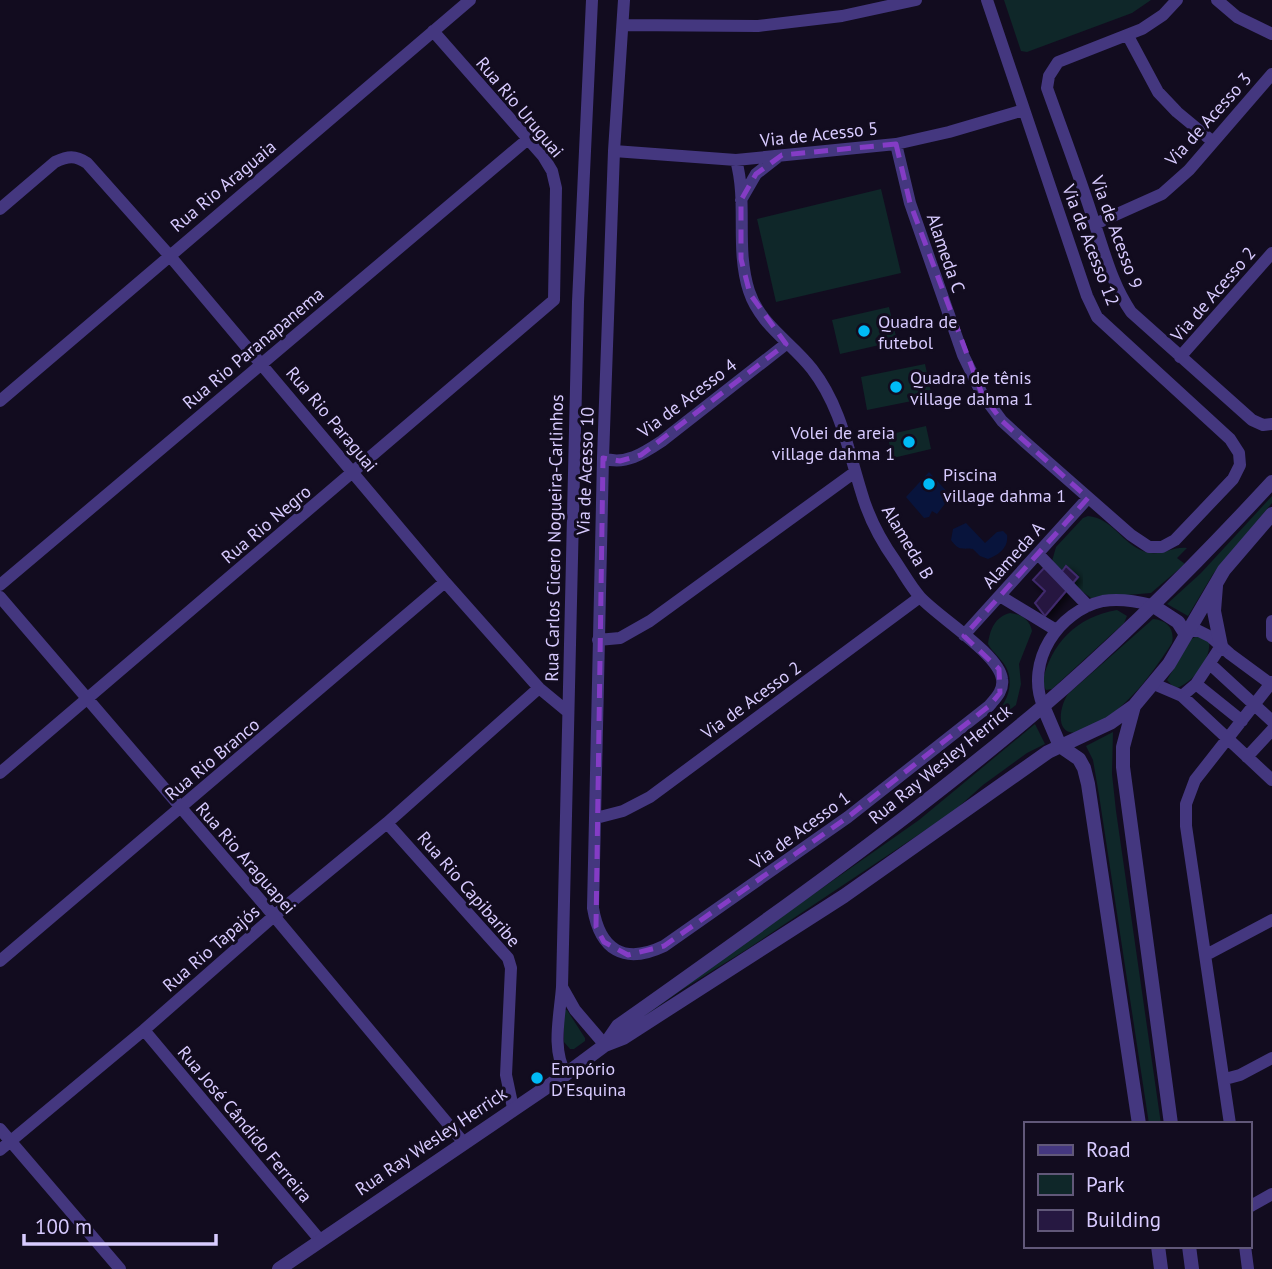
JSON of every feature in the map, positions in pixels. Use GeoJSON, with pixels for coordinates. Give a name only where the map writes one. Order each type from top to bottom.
{"type":"FeatureCollection","features":[{"type":"Feature","properties":{"kind":"street","name":"Rua Rio Araguaia"},"geometry":{"type":"LineString","coordinates":[[0,401],[470,0]]}},
{"type":"Feature","properties":{"kind":"street","name":"Rua Carlos Cicero Nogueira-Carlinhos"},"geometry":{"type":"LineString","coordinates":[[566,1074],[559,1063],[557,1049],[562,987],[578,302],[592,0]]}},
{"type":"Feature","properties":{"kind":"street","name":"Via de Acesso 10"},"geometry":{"type":"LineString","coordinates":[[604,942],[596,928],[593,908],[598,640],[614,151],[624,0]]}},
{"type":"Feature","properties":{"kind":"street"},"geometry":{"type":"LineString","coordinates":[[623,25],[758,26],[842,16],[916,0]]}},
{"type":"Feature","properties":{"kind":"street","name":"Via de Acesso 12"},"geometry":{"type":"LineString","coordinates":[[987,0],[1087,296],[1097,317],[1230,439],[1239,453],[1240,465],[1233,479],[1175,540],[1162,547],[1149,547]]}},
{"type":"Feature","properties":{"kind":"street"},"geometry":{"type":"LineString","coordinates":[[1177,0],[1163,15],[1128,36],[1158,92],[1178,113],[1212,141]]}},
{"type":"Feature","properties":{"kind":"street"},"geometry":{"type":"LineString","coordinates":[[1217,0],[1237,17],[1272,34]]}},
{"type":"Feature","properties":{"kind":"street","name":"Rua Rio Uruguai"},"geometry":{"type":"LineString","coordinates":[[433,32],[543,156],[552,171],[556,187],[554,300]]}},
{"type":"Feature","properties":{"kind":"street","name":"Via de Acesso 9"},"geometry":{"type":"LineString","coordinates":[[1128,36],[1058,62],[1052,70],[1047,88],[1117,291],[1131,312],[1252,420],[1263,425],[1271,424]]}},
{"type":"Feature","properties":{"kind":"street","name":"Via de Acesso 3"},"geometry":{"type":"LineString","coordinates":[[1095,224],[1162,194],[1189,170],[1272,74]]}},
{"type":"Feature","properties":{"kind":"street","name":"Via de Acesso 5"},"geometry":{"type":"LineString","coordinates":[[614,151],[736,160],[896,144],[1024,110]]}},
{"type":"Feature","properties":{"kind":"street","name":"Rua Rio Paranapanema"},"geometry":{"type":"LineString","coordinates":[[0,585],[528,139]]}},
{"type":"Feature","properties":{"kind":"street","name":"Alameda C"},"geometry":{"type":"LineString","coordinates":[[896,144],[914,215],[963,355],[982,394],[1002,421],[1131,535],[1149,547]]}},
{"type":"Feature","properties":{"kind":"street"},"geometry":{"type":"LineString","coordinates":[[741,200],[756,174],[782,155]]}},
{"type":"Feature","properties":{"kind":"street","name":"Rua Rio Paraguai"},"geometry":{"type":"LineString","coordinates":[[0,209],[65,157],[77,156],[86,163],[262,363],[445,582],[539,688],[568,712]]}},
{"type":"Feature","properties":{"kind":"street","name":"Alameda B"},"geometry":{"type":"LineString","coordinates":[[736,160],[741,200],[741,259],[750,294],[763,318],[812,369],[830,397],[844,428],[862,494],[877,531],[920,597],[988,656],[999,669],[1002,680],[1000,693]]}},
{"type":"Feature","properties":{"kind":"street","name":"Via de Acesso 2"},"geometry":{"type":"LineString","coordinates":[[1180,357],[1272,253]]}},
{"type":"Feature","properties":{"kind":"street"},"geometry":{"type":"LineString","coordinates":[[554,300],[578,302]]}},
{"type":"Feature","properties":{"kind":"street","name":"Rua Rio Negro"},"geometry":{"type":"LineString","coordinates":[[0,773],[554,300]]}},
{"type":"Feature","properties":{"kind":"street","name":"Via de Acesso 4"},"geometry":{"type":"LineString","coordinates":[[603,458],[620,461],[641,455],[786,344]]}},
{"type":"Feature","properties":{"kind":"street"},"geometry":{"type":"LineString","coordinates":[[598,640],[620,638],[650,621],[855,472]]}},
{"type":"Feature","properties":{"kind":"street","name":"Rua Ray Wesley Herrick"},"geometry":{"type":"LineString","coordinates":[[605,1045],[618,1026],[831,875],[1043,706],[1194,566],[1272,482]]}},
{"type":"Feature","properties":{"kind":"street","name":"Alameda A"},"geometry":{"type":"LineString","coordinates":[[964,635],[1088,498]]}},
{"type":"Feature","properties":{"kind":"street","name":"Rua Ray Wesley Herrick"},"geometry":{"type":"LineString","coordinates":[[279,1269],[605,1045],[623,1038],[844,896],[1059,746],[1110,723],[1134,706],[1169,664],[1224,570],[1272,514]]}},
{"type":"Feature","properties":{"kind":"street"},"geometry":{"type":"LineString","coordinates":[[1038,554],[1088,606]]}},
{"type":"Feature","properties":{"kind":"street"},"geometry":{"type":"LineString","coordinates":[[1182,696],[1196,684],[1221,646],[1214,611],[1215,587],[1224,570]]}},
{"type":"Feature","properties":{"kind":"street","name":"Rua Rio Branco"},"geometry":{"type":"LineString","coordinates":[[0,961],[445,582]]}},
{"type":"Feature","properties":{"kind":"street"},"geometry":{"type":"LineString","coordinates":[[1000,596],[1056,630]]}},
{"type":"Feature","properties":{"kind":"street","name":"Rua Rio Araguapei"},"geometry":{"type":"LineString","coordinates":[[0,597],[89,698],[464,1143]]}},
{"type":"Feature","properties":{"kind":"street","name":"Via de Acesso 2"},"geometry":{"type":"LineString","coordinates":[[596,818],[623,811],[650,797],[920,597]]}},
{"type":"Feature","properties":{"kind":"street"},"geometry":{"type":"LineString","coordinates":[[1139,1122],[1088,784],[1079,759],[1059,746],[1038,695],[1042,654],[1056,630],[1076,612],[1088,606],[1119,599],[1153,605],[1178,622],[1185,633],[1200,631],[1211,637],[1271,684],[1195,780],[1185,804],[1230,1122]]}},
{"type":"Feature","properties":{"kind":"street"},"geometry":{"type":"LineString","coordinates":[[1272,621],[1272,636]]}},
{"type":"Feature","properties":{"kind":"street"},"geometry":{"type":"LineString","coordinates":[[1210,664],[1272,721]]}},
{"type":"Feature","properties":{"kind":"street"},"geometry":{"type":"LineString","coordinates":[[1154,684],[1182,696],[1272,780]]}},
{"type":"Feature","properties":{"kind":"street"},"geometry":{"type":"LineString","coordinates":[[1196,684],[1242,721]]}},
{"type":"Feature","properties":{"kind":"street","name":"Rua Rio Tapajós"},"geometry":{"type":"LineString","coordinates":[[5,1146],[387,823],[539,688]]}},
{"type":"Feature","properties":{"kind":"street","name":"Via de Acesso 1"},"geometry":{"type":"LineString","coordinates":[[604,942],[628,955],[648,954],[664,946],[848,817],[989,706],[1000,693]]}},
{"type":"Feature","properties":{"kind":"street"},"geometry":{"type":"LineString","coordinates":[[1134,706],[1123,747],[1123,767],[1171,1122]]}},
{"type":"Feature","properties":{"kind":"street"},"geometry":{"type":"LineString","coordinates":[[1247,757],[1272,730]]}},
{"type":"Feature","properties":{"kind":"street","name":"Rua Rio Capibaribe"},"geometry":{"type":"LineString","coordinates":[[387,823],[508,958],[511,975],[506,1075],[513,1108]]}},
{"type":"Feature","properties":{"kind":"street"},"geometry":{"type":"LineString","coordinates":[[1206,955],[1272,920]]}},
{"type":"Feature","properties":{"kind":"street"},"geometry":{"type":"LineString","coordinates":[[562,987],[575,1010],[605,1045]]}},
{"type":"Feature","properties":{"kind":"street","name":"Rua José Cândido Ferreira"},"geometry":{"type":"LineString","coordinates":[[144,1030],[320,1240]]}},
{"type":"Feature","properties":{"kind":"street"},"geometry":{"type":"LineString","coordinates":[[1225,1079],[1240,1075],[1272,1058]]}},
{"type":"Feature","properties":{"kind":"street"},"geometry":{"type":"LineString","coordinates":[[0,1129],[5,1146],[120,1269]]}},
{"type":"Feature","properties":{"kind":"street"},"geometry":{"type":"LineString","coordinates":[[1251,1206],[1272,1194]]}},
{"type":"Feature","properties":{"kind":"street"},"geometry":{"type":"LineString","coordinates":[[1158,1248],[1161,1269]]}},
{"type":"Feature","properties":{"kind":"street"},"geometry":{"type":"LineString","coordinates":[[1189,1248],[1192,1269]]}},
{"type":"Feature","properties":{"kind":"street"},"geometry":{"type":"LineString","coordinates":[[1245,1248],[1248,1269]]}},
{"type":"Feature","properties":{"kind":"highlighted area"},"geometry":{"type":"Polygon","coordinates":[[[896,144],[910,203],[982,394],[1002,421],[1088,498],[964,636],[999,669],[1000,693],[989,706],[848,817],[664,946],[628,955],[604,942],[596,927],[603,458],[620,461],[641,455],[786,344],[750,294],[741,259],[741,200],[756,174],[782,155],[896,144]]]}},
{"type":"Feature","properties":{"kind":"green space"},"geometry":{"type":"Polygon","coordinates":[[[1004,0],[1151,0],[1132,13],[1027,52],[1021,51],[1004,0]]]}},
{"type":"Feature","properties":{"kind":"green space"},"geometry":{"type":"Polygon","coordinates":[[[881,189],[901,273],[776,302],[757,219],[881,189]]]}},
{"type":"Feature","properties":{"kind":"green space","name":"Quadra de futebol"},"geometry":{"type":"Polygon","coordinates":[[[889,307],[897,341],[840,354],[832,320],[889,307]]]}},
{"type":"Feature","properties":{"kind":"green space","name":"Quadra de tênis village dahma 1"},"geometry":{"type":"Polygon","coordinates":[[[925,364],[932,397],[867,410],[861,377],[925,364]]]}},
{"type":"Feature","properties":{"kind":"green space","name":"Volei de areia village dahma 1"},"geometry":{"type":"Polygon","coordinates":[[[926,426],[931,449],[893,458],[887,435],[926,426]]]}},
{"type":"Feature","properties":{"kind":"green space"},"geometry":{"type":"Polygon","coordinates":[[[1272,496],[1272,503],[1213,574],[1188,616],[1167,604],[1201,573],[1272,496]]]}},
{"type":"Feature","properties":{"kind":"green space"},"geometry":{"type":"Polygon","coordinates":[[[1088,516],[1104,521],[1136,547],[1149,553],[1187,548],[1177,558],[1185,564],[1151,593],[1091,598],[1072,584],[1077,576],[1066,566],[1060,574],[1052,561],[1056,547],[1088,516]]]}},
{"type":"Feature","properties":{"kind":"green space"},"geometry":{"type":"Polygon","coordinates":[[[1117,610],[1127,616],[1124,623],[1052,689],[1046,690],[1042,683],[1059,644],[1089,619],[1117,610]]]}},
{"type":"Feature","properties":{"kind":"green space"},"geometry":{"type":"Polygon","coordinates":[[[1010,613],[1024,618],[1032,631],[1019,664],[1021,684],[1016,705],[1003,715],[998,711],[1005,702],[1010,679],[1004,664],[988,644],[994,624],[1010,613]]]}},
{"type":"Feature","properties":{"kind":"green space"},"geometry":{"type":"Polygon","coordinates":[[[1153,619],[1169,626],[1173,638],[1150,675],[1125,703],[1102,721],[1080,732],[1072,733],[1066,730],[1062,726],[1061,713],[1068,694],[1153,619]]]}},
{"type":"Feature","properties":{"kind":"green space"},"geometry":{"type":"Polygon","coordinates":[[[1200,635],[1209,640],[1204,662],[1194,676],[1175,689],[1167,680],[1191,639],[1200,635]]]}},
{"type":"Feature","properties":{"kind":"green space"},"geometry":{"type":"Polygon","coordinates":[[[1035,724],[1045,744],[1027,753],[983,785],[954,811],[622,1032],[643,1014],[919,820],[1035,724]]]}},
{"type":"Feature","properties":{"kind":"green space"},"geometry":{"type":"Polygon","coordinates":[[[1113,732],[1112,774],[1116,811],[1161,1122],[1149,1122],[1099,795],[1093,760],[1086,746],[1113,732]]]}},
{"type":"Feature","properties":{"kind":"green space"},"geometry":{"type":"Polygon","coordinates":[[[564,1010],[567,1010],[585,1038],[585,1041],[574,1049],[570,1049],[564,1042],[564,1010]]]}},
{"type":"Feature","properties":{"kind":"water","name":"Piscina village dahma 1"},"geometry":{"type":"Polygon","coordinates":[[[929,472],[951,496],[937,514],[932,511],[929,517],[924,518],[906,497],[929,472]]]}},
{"type":"Feature","properties":{"kind":"water"},"geometry":{"type":"Polygon","coordinates":[[[966,523],[985,543],[997,532],[1003,531],[1007,535],[1005,547],[988,559],[973,549],[958,547],[951,540],[953,529],[966,523]]]}},
{"type":"Feature","properties":{"kind":"building"},"geometry":{"type":"Polygon","coordinates":[[[1066,566],[1078,577],[1045,616],[1035,603],[1045,591],[1033,580],[1044,568],[1058,577],[1066,566]]]}},
{"type":"Feature","properties":{"kind":"place","name":"Quadra de futebol"},"geometry":{"type":"Point","coordinates":[864,331]}},
{"type":"Feature","properties":{"kind":"place","name":"Quadra de tênis village dahma 1"},"geometry":{"type":"Point","coordinates":[896,387]}},
{"type":"Feature","properties":{"kind":"place","name":"Volei de areia village dahma 1"},"geometry":{"type":"Point","coordinates":[909,442]}},
{"type":"Feature","properties":{"kind":"place","name":"Piscina village dahma 1"},"geometry":{"type":"Point","coordinates":[929,484]}},
{"type":"Feature","properties":{"kind":"place","name":"Empório D'Esquina"},"geometry":{"type":"Point","coordinates":[537,1078]}}]}
